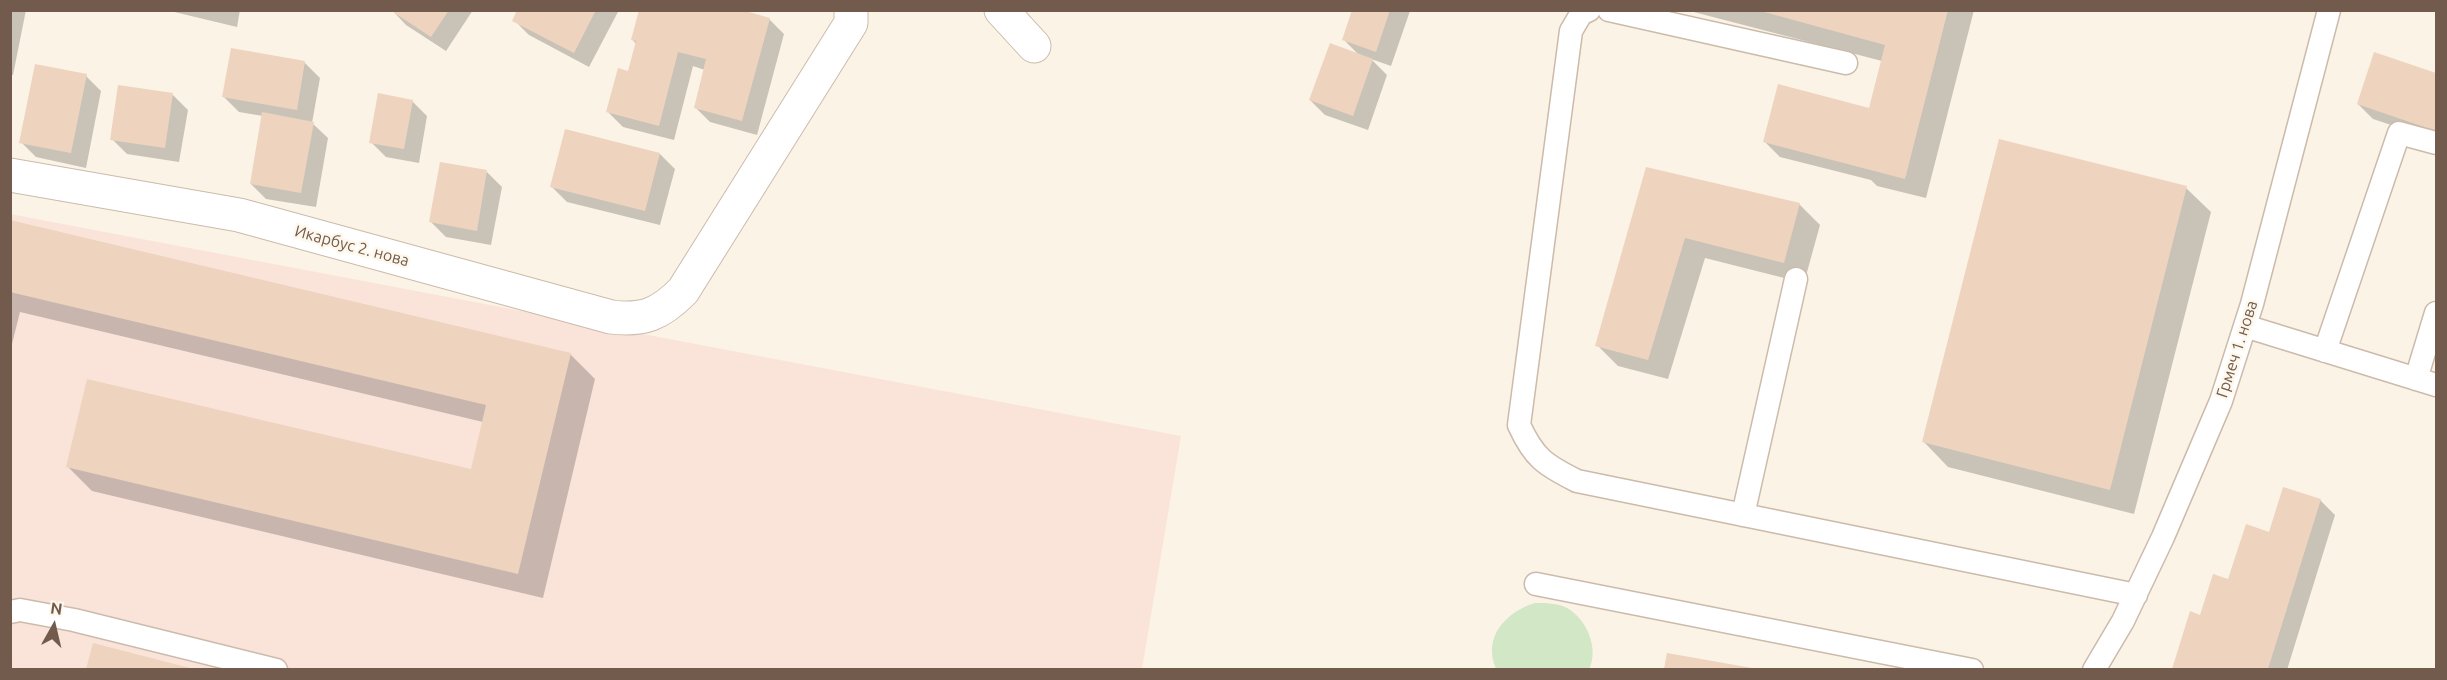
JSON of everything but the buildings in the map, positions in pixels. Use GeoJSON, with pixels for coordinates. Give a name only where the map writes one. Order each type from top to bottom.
{"type":"FeatureCollection","features":[{"type":"Feature","properties":{"kind":"street","name":"Икарбус 2. нова"},"geometry":{"type":"LineString","coordinates":[[10,175],[239,215],[611,317],[631,319],[650,315],[668,306],[683,291],[851,23],[851,10]]}},
{"type":"Feature","properties":{"kind":"street"},"geometry":{"type":"LineString","coordinates":[[1001,10],[1034,46]]}},
{"type":"Feature","properties":{"kind":"lane"},"geometry":{"type":"LineString","coordinates":[[1589,10],[1581,15],[1571,31],[1519,425],[1529,447],[1549,467],[1577,481],[2136,595]]}},
{"type":"Feature","properties":{"kind":"lane"},"geometry":{"type":"LineString","coordinates":[[1609,10],[1846,63]]}},
{"type":"Feature","properties":{"kind":"lane","name":"Грмеч 1. нова"},"geometry":{"type":"LineString","coordinates":[[2094,669],[2136,595],[2221,401],[2245,326],[2329,10]]}},
{"type":"Feature","properties":{"kind":"lane"},"geometry":{"type":"LineString","coordinates":[[2325,351],[2399,133],[2436,143]]}},
{"type":"Feature","properties":{"kind":"lane"},"geometry":{"type":"LineString","coordinates":[[1743,515],[1796,279]]}},
{"type":"Feature","properties":{"kind":"lane"},"geometry":{"type":"LineString","coordinates":[[2245,326],[2426,382],[2436,313]]}},
{"type":"Feature","properties":{"kind":"lane"},"geometry":{"type":"LineString","coordinates":[[1536,584],[1972,669]]}},
{"type":"Feature","properties":{"kind":"lane"},"geometry":{"type":"LineString","coordinates":[[10,612],[20,610],[74,620],[276,669]]}},
{"type":"Feature","properties":{"kind":"shaded area"},"geometry":{"type":"Polygon","coordinates":[[[10,214],[1181,436],[1142,669],[11,669],[10,214]]]}},
{"type":"Feature","properties":{"kind":"green space"},"geometry":{"type":"Polygon","coordinates":[[[1535,603],[1563,606],[1580,619],[1592,644],[1593,653],[1589,669],[1496,669],[1492,657],[1492,646],[1499,627],[1506,619],[1524,607],[1535,603]]]}}]}
